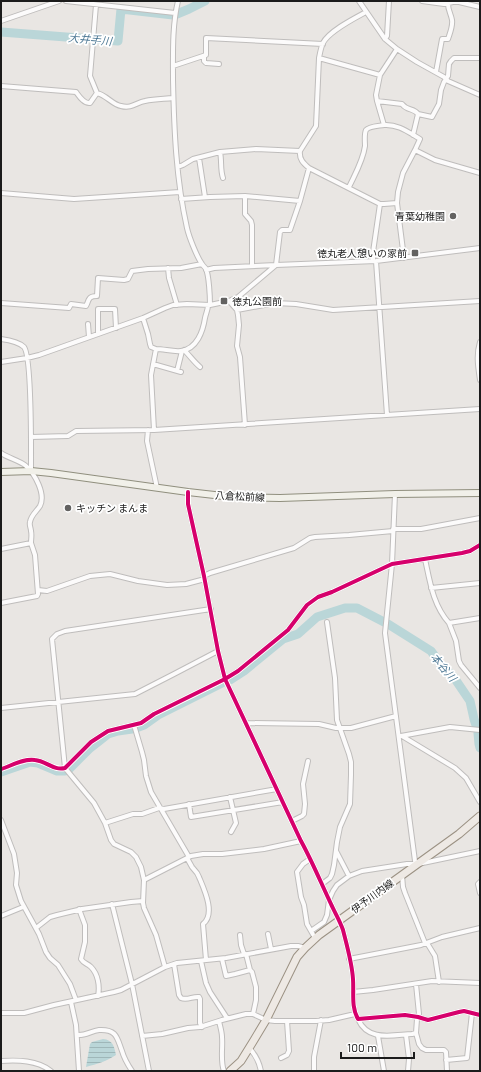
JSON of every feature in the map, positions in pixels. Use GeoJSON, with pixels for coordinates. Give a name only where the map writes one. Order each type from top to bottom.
{"type":"FeatureCollection","features":[{"type":"Feature","properties":{"kind":"main road","name":"八倉松前線"},"geometry":{"type":"LineString","coordinates":[[1,472],[31,471],[232,497],[256,498],[480,493]]}},
{"type":"Feature","properties":{"kind":"main road","name":"伊予川内線"},"geometry":{"type":"LineString","coordinates":[[230,1071],[241,1061],[249,1048],[266,1020],[294,964],[313,935],[339,920],[418,864],[459,834],[480,816]]}},
{"type":"Feature","properties":{"kind":"street"},"geometry":{"type":"LineString","coordinates":[[1,21],[59,1]]}},
{"type":"Feature","properties":{"kind":"street"},"geometry":{"type":"LineString","coordinates":[[66,1],[175,13]]}},
{"type":"Feature","properties":{"kind":"street"},"geometry":{"type":"LineString","coordinates":[[143,318],[152,347],[183,350],[192,346],[199,338],[209,305],[206,270],[202,264],[188,229],[180,192],[173,66],[175,13],[178,1]]}},
{"type":"Feature","properties":{"kind":"street"},"geometry":{"type":"LineString","coordinates":[[359,1],[385,39],[397,49],[436,72],[448,81],[480,95]]}},
{"type":"Feature","properties":{"kind":"street"},"geometry":{"type":"LineString","coordinates":[[385,39],[387,36],[389,1]]}},
{"type":"Feature","properties":{"kind":"street"},"geometry":{"type":"LineString","coordinates":[[422,1],[444,4],[458,2],[480,7]]}},
{"type":"Feature","properties":{"kind":"street"},"geometry":{"type":"LineString","coordinates":[[96,4],[90,76],[97,93],[122,106],[132,106],[143,101],[174,98]]}},
{"type":"Feature","properties":{"kind":"street"},"geometry":{"type":"LineString","coordinates":[[436,72],[442,39],[448,40],[452,26],[448,4]]}},
{"type":"Feature","properties":{"kind":"street"},"geometry":{"type":"LineString","coordinates":[[366,12],[337,30],[325,39],[322,44],[320,50],[316,126],[300,151],[301,159],[309,168],[380,204],[397,203]]}},
{"type":"Feature","properties":{"kind":"street"},"geometry":{"type":"LineString","coordinates":[[219,64],[206,63],[204,61],[204,56],[206,55],[206,38],[322,44]]}},
{"type":"Feature","properties":{"kind":"street"},"geometry":{"type":"LineString","coordinates":[[384,125],[376,95],[380,74],[397,49]]}},
{"type":"Feature","properties":{"kind":"street"},"geometry":{"type":"LineString","coordinates":[[173,66],[204,56]]}},
{"type":"Feature","properties":{"kind":"street"},"geometry":{"type":"LineString","coordinates":[[320,58],[380,74]]}},
{"type":"Feature","properties":{"kind":"street"},"geometry":{"type":"LineString","coordinates":[[377,101],[402,104],[405,108],[417,112],[418,114],[432,117],[440,104],[444,82],[448,76],[450,61],[454,58],[480,58]]}},
{"type":"Feature","properties":{"kind":"street"},"geometry":{"type":"LineString","coordinates":[[1,86],[76,92],[88,104],[97,93]]}},
{"type":"Feature","properties":{"kind":"street"},"geometry":{"type":"LineString","coordinates":[[413,135],[418,114]]}},
{"type":"Feature","properties":{"kind":"street"},"geometry":{"type":"LineString","coordinates":[[349,187],[362,157],[365,131],[367,129],[384,125],[392,125],[420,138],[398,187],[397,203],[404,258]]}},
{"type":"Feature","properties":{"kind":"street"},"geometry":{"type":"LineString","coordinates":[[178,167],[184,166],[193,159],[220,152],[256,149],[300,151]]}},
{"type":"Feature","properties":{"kind":"street"},"geometry":{"type":"LineString","coordinates":[[415,150],[435,160],[480,173]]}},
{"type":"Feature","properties":{"kind":"street"},"geometry":{"type":"LineString","coordinates":[[220,152],[220,168],[223,178]]}},
{"type":"Feature","properties":{"kind":"street"},"geometry":{"type":"LineString","coordinates":[[199,158],[205,197]]}},
{"type":"Feature","properties":{"kind":"street"},"geometry":{"type":"LineString","coordinates":[[1,362],[27,358],[116,328],[165,308],[188,304],[209,305],[229,301],[238,297],[276,266],[280,232],[282,230],[290,230],[309,168]]}},
{"type":"Feature","properties":{"kind":"street"},"geometry":{"type":"LineString","coordinates":[[1,193],[74,199],[180,192]]}},
{"type":"Feature","properties":{"kind":"street"},"geometry":{"type":"LineString","coordinates":[[181,199],[246,196],[300,201]]}},
{"type":"Feature","properties":{"kind":"street"},"geometry":{"type":"LineString","coordinates":[[246,196],[245,214],[251,221],[252,225],[252,266]]}},
{"type":"Feature","properties":{"kind":"street"},"geometry":{"type":"LineString","coordinates":[[380,204],[373,252],[380,307],[387,415]]}},
{"type":"Feature","properties":{"kind":"street"},"geometry":{"type":"LineString","coordinates":[[206,270],[214,268],[375,261],[480,248]]}},
{"type":"Feature","properties":{"kind":"street"},"geometry":{"type":"LineString","coordinates":[[1,303],[68,308],[71,304],[86,306],[90,297],[97,296],[98,278],[124,280],[128,279],[132,271],[182,268],[202,264]]}},
{"type":"Feature","properties":{"kind":"street"},"geometry":{"type":"LineString","coordinates":[[168,268],[169,278],[177,305]]}},
{"type":"Feature","properties":{"kind":"street"},"geometry":{"type":"LineString","coordinates":[[229,301],[237,310],[238,315],[239,325],[237,346],[240,357],[245,425]]}},
{"type":"Feature","properties":{"kind":"street"},"geometry":{"type":"LineString","coordinates":[[237,310],[275,303],[296,304],[333,310],[480,301]]}},
{"type":"Feature","properties":{"kind":"street"},"geometry":{"type":"LineString","coordinates":[[98,334],[98,309],[115,309],[116,328]]}},
{"type":"Feature","properties":{"kind":"street"},"geometry":{"type":"LineString","coordinates":[[88,324],[89,337]]}},
{"type":"Feature","properties":{"kind":"street"},"geometry":{"type":"LineString","coordinates":[[1,339],[17,343],[24,347],[27,358],[31,437],[31,471]]}},
{"type":"Feature","properties":{"kind":"street"},"geometry":{"type":"LineString","coordinates":[[480,342],[477,359],[480,380]]}},
{"type":"Feature","properties":{"kind":"street"},"geometry":{"type":"LineString","coordinates":[[154,430],[150,375],[156,348]]}},
{"type":"Feature","properties":{"kind":"street"},"geometry":{"type":"LineString","coordinates":[[183,350],[200,367]]}},
{"type":"Feature","properties":{"kind":"street"},"geometry":{"type":"LineString","coordinates":[[153,364],[179,371],[183,350]]}},
{"type":"Feature","properties":{"kind":"street"},"geometry":{"type":"LineString","coordinates":[[31,437],[68,436],[76,431],[154,430],[480,409]]}},
{"type":"Feature","properties":{"kind":"street"},"geometry":{"type":"LineString","coordinates":[[148,430],[148,441],[157,488]]}},
{"type":"Feature","properties":{"kind":"street"},"geometry":{"type":"LineString","coordinates":[[1,453],[26,465],[36,477],[41,500],[30,522],[35,555],[38,594],[37,596],[1,603]]}},
{"type":"Feature","properties":{"kind":"street"},"geometry":{"type":"LineString","coordinates":[[188,492],[188,504],[225,679],[343,930],[353,979],[353,1003],[355,1014],[368,1032],[378,1036],[406,1035],[416,1033]]}},
{"type":"Feature","properties":{"kind":"street"},"geometry":{"type":"LineString","coordinates":[[395,494],[392,564],[385,633],[400,736],[415,861],[418,864]]}},
{"type":"Feature","properties":{"kind":"street"},"geometry":{"type":"LineString","coordinates":[[38,590],[47,591],[90,576],[110,574],[138,581],[167,585],[186,584],[204,578],[210,573],[294,548],[315,536],[349,535],[393,530],[421,529],[480,518]]}},
{"type":"Feature","properties":{"kind":"street"},"geometry":{"type":"LineString","coordinates":[[1,550],[32,543]]}},
{"type":"Feature","properties":{"kind":"street"},"geometry":{"type":"LineString","coordinates":[[1,769],[30,759],[38,760],[57,769],[65,768],[91,742],[102,735],[113,729],[141,723],[158,712],[225,679],[247,665],[288,630],[307,605],[318,597],[392,564],[466,552],[480,545]]}},
{"type":"Feature","properties":{"kind":"street"},"geometry":{"type":"LineString","coordinates":[[425,559],[431,588],[439,610],[449,623],[456,641],[459,661],[480,688]]}},
{"type":"Feature","properties":{"kind":"street"},"geometry":{"type":"LineString","coordinates":[[431,588],[480,583]]}},
{"type":"Feature","properties":{"kind":"street"},"geometry":{"type":"LineString","coordinates":[[166,967],[156,934],[144,908],[144,880],[141,867],[134,854],[114,844],[94,803],[65,768],[52,638],[65,631],[211,609]]}},
{"type":"Feature","properties":{"kind":"street"},"geometry":{"type":"LineString","coordinates":[[449,623],[480,618]]}},
{"type":"Feature","properties":{"kind":"street"},"geometry":{"type":"LineString","coordinates":[[322,884],[330,878],[332,874],[340,827],[350,804],[351,775],[351,762],[349,754],[337,720],[335,678],[328,622]]}},
{"type":"Feature","properties":{"kind":"street"},"geometry":{"type":"LineString","coordinates":[[1,708],[135,694],[218,651]]}},
{"type":"Feature","properties":{"kind":"street"},"geometry":{"type":"LineString","coordinates":[[246,723],[319,724],[340,728],[351,728],[396,716]]}},
{"type":"Feature","properties":{"kind":"street"},"geometry":{"type":"LineString","coordinates":[[134,725],[144,756],[146,776],[151,792],[162,808],[192,867],[199,876],[210,909],[208,918],[203,924],[203,960],[206,983],[210,992],[227,1018]]}},
{"type":"Feature","properties":{"kind":"street"},"geometry":{"type":"LineString","coordinates":[[400,736],[450,727],[480,730]]}},
{"type":"Feature","properties":{"kind":"street"},"geometry":{"type":"LineString","coordinates":[[400,736],[446,762],[466,778],[480,802]]}},
{"type":"Feature","properties":{"kind":"street"},"geometry":{"type":"LineString","coordinates":[[292,822],[304,814],[305,804],[303,784],[308,761]]}},
{"type":"Feature","properties":{"kind":"street"},"geometry":{"type":"LineString","coordinates":[[105,823],[133,814],[142,814],[159,808],[164,809],[277,789]]}},
{"type":"Feature","properties":{"kind":"street"},"geometry":{"type":"LineString","coordinates":[[230,797],[236,823],[231,832]]}},
{"type":"Feature","properties":{"kind":"street"},"geometry":{"type":"LineString","coordinates":[[189,804],[191,817],[283,802]]}},
{"type":"Feature","properties":{"kind":"street"},"geometry":{"type":"LineString","coordinates":[[1,820],[14,854],[17,873],[17,891],[23,907],[36,928],[46,952],[58,965],[70,984],[76,1000]]}},
{"type":"Feature","properties":{"kind":"street"},"geometry":{"type":"LineString","coordinates":[[144,880],[196,854],[222,854],[264,849],[301,841]]}},
{"type":"Feature","properties":{"kind":"street"},"geometry":{"type":"LineString","coordinates":[[336,851],[349,876]]}},
{"type":"Feature","properties":{"kind":"street"},"geometry":{"type":"LineString","coordinates":[[310,859],[303,864],[297,872],[301,897],[308,924],[313,935],[326,920],[329,900],[337,885],[349,876],[369,870],[407,864],[418,864],[480,851]]}},
{"type":"Feature","properties":{"kind":"street"},"geometry":{"type":"LineString","coordinates":[[402,875],[405,893],[426,943],[435,956],[439,982]]}},
{"type":"Feature","properties":{"kind":"street"},"geometry":{"type":"LineString","coordinates":[[480,882],[478,886],[480,893]]}},
{"type":"Feature","properties":{"kind":"street"},"geometry":{"type":"LineString","coordinates":[[36,928],[50,917],[112,904],[143,901]]}},
{"type":"Feature","properties":{"kind":"street"},"geometry":{"type":"LineString","coordinates":[[112,904],[132,984],[148,1071]]}},
{"type":"Feature","properties":{"kind":"street"},"geometry":{"type":"LineString","coordinates":[[1,916],[23,907]]}},
{"type":"Feature","properties":{"kind":"street"},"geometry":{"type":"LineString","coordinates":[[79,910],[85,925],[85,942],[81,959],[96,973],[99,986],[98,996]]}},
{"type":"Feature","properties":{"kind":"street"},"geometry":{"type":"LineString","coordinates":[[349,958],[426,943],[442,937],[480,928]]}},
{"type":"Feature","properties":{"kind":"street"},"geometry":{"type":"LineString","coordinates":[[268,934],[271,949]]}},
{"type":"Feature","properties":{"kind":"street"},"geometry":{"type":"LineString","coordinates":[[240,935],[241,945],[252,972],[256,987],[256,1000],[252,1014]]}},
{"type":"Feature","properties":{"kind":"street"},"geometry":{"type":"LineString","coordinates":[[1,1013],[24,1014],[54,1005],[114,992],[174,964],[222,959],[291,946],[305,948]]}},
{"type":"Feature","properties":{"kind":"street"},"geometry":{"type":"LineString","coordinates":[[222,959],[226,976],[250,970]]}},
{"type":"Feature","properties":{"kind":"street"},"geometry":{"type":"LineString","coordinates":[[174,964],[179,995],[181,998],[186,999],[199,997],[200,999],[200,1023],[202,1027]]}},
{"type":"Feature","properties":{"kind":"street"},"geometry":{"type":"LineString","coordinates":[[353,992],[432,981],[480,983]]}},
{"type":"Feature","properties":{"kind":"street"},"geometry":{"type":"LineString","coordinates":[[416,984],[420,1014],[417,1019],[416,1033],[419,1044],[426,1050],[444,1050],[446,1052],[447,1071]]}},
{"type":"Feature","properties":{"kind":"street"},"geometry":{"type":"LineString","coordinates":[[71,1002],[75,1016],[79,1071]]}},
{"type":"Feature","properties":{"kind":"street"},"geometry":{"type":"LineString","coordinates":[[358,1019],[405,1015],[428,1020],[459,1012],[480,1015]]}},
{"type":"Feature","properties":{"kind":"street"},"geometry":{"type":"LineString","coordinates":[[446,1060],[467,1058],[472,1013]]}},
{"type":"Feature","properties":{"kind":"street"},"geometry":{"type":"LineString","coordinates":[[142,1036],[202,1027],[227,1018],[252,1014],[266,1020],[287,1021],[329,1020],[355,1014]]}},
{"type":"Feature","properties":{"kind":"street"},"geometry":{"type":"LineString","coordinates":[[314,1071],[314,1057],[321,1020]]}},
{"type":"Feature","properties":{"kind":"street"},"geometry":{"type":"LineString","coordinates":[[219,1021],[222,1036],[222,1060],[224,1071]]}},
{"type":"Feature","properties":{"kind":"street"},"geometry":{"type":"LineString","coordinates":[[281,1058],[287,1055],[289,1051],[287,1021]]}},
{"type":"Feature","properties":{"kind":"street"},"geometry":{"type":"LineString","coordinates":[[77,1035],[85,1035],[99,1030],[112,1033],[118,1039],[122,1052],[132,1071]]}},
{"type":"Feature","properties":{"kind":"street"},"geometry":{"type":"LineString","coordinates":[[406,1035],[409,1059],[408,1071]]}},
{"type":"Feature","properties":{"kind":"street"},"geometry":{"type":"LineString","coordinates":[[378,1036],[384,1071]]}},
{"type":"Feature","properties":{"kind":"street"},"geometry":{"type":"LineString","coordinates":[[249,1048],[257,1058],[261,1071]]}},
{"type":"Feature","properties":{"kind":"street"},"geometry":{"type":"LineString","coordinates":[[1,1061],[28,1061],[51,1071]]}},
{"type":"Feature","properties":{"kind":"water"},"geometry":{"type":"Polygon","coordinates":[[[103,1039],[111,1042],[114,1046],[116,1055],[102,1062],[86,1067],[90,1044],[103,1039]]]}},
{"type":"Feature","properties":{"kind":"waterway","name":"大井手川"},"geometry":{"type":"LineString","coordinates":[[177,14],[205,1]]}},
{"type":"Feature","properties":{"kind":"waterway","name":"大井手川"},"geometry":{"type":"LineString","coordinates":[[1,32],[118,41],[121,9],[173,15]]}},
{"type":"Feature","properties":{"kind":"waterway","name":"本谷川"},"geometry":{"type":"LineString","coordinates":[[230,680],[244,671],[283,639],[298,634],[317,617],[345,608],[357,608],[384,622]]}},
{"type":"Feature","properties":{"kind":"waterway","name":"本谷川"},"geometry":{"type":"LineString","coordinates":[[388,624],[431,651],[442,666],[453,676],[470,701],[477,728]]}},
{"type":"Feature","properties":{"kind":"waterway","name":"本谷川"},"geometry":{"type":"LineString","coordinates":[[136,728],[144,725],[158,715],[222,683]]}},
{"type":"Feature","properties":{"kind":"waterway","name":"本谷川"},"geometry":{"type":"LineString","coordinates":[[69,769],[89,749],[108,734],[132,729]]}},
{"type":"Feature","properties":{"kind":"waterway","name":"本谷川"},"geometry":{"type":"LineString","coordinates":[[478,733],[480,748]]}},
{"type":"Feature","properties":{"kind":"waterway","name":"本谷川"},"geometry":{"type":"LineString","coordinates":[[1,772],[30,762],[38,763],[57,771],[65,771]]}},
{"type":"Feature","properties":{"kind":"cycle path"},"geometry":{"type":"LineString","coordinates":[[188,492],[188,504],[225,679],[342,927],[352,967],[354,1010],[358,1019],[405,1015],[428,1020],[464,1011],[480,1015]]}},
{"type":"Feature","properties":{"kind":"cycle path"},"geometry":{"type":"LineString","coordinates":[[1,769],[22,761],[31,760],[39,761],[61,769],[65,768],[91,742],[108,731],[141,723],[154,714],[238,671],[288,630],[307,605],[318,597],[392,564],[462,553],[470,551],[480,545]]}},
{"type":"Feature","properties":{"kind":"place","name":"青葉幼稚園"},"geometry":{"type":"Point","coordinates":[453,216]}},
{"type":"Feature","properties":{"kind":"place","name":"徳丸老人憩いの家前"},"geometry":{"type":"Point","coordinates":[415,253]}},
{"type":"Feature","properties":{"kind":"place","name":"徳丸公園前"},"geometry":{"type":"Point","coordinates":[224,301]}},
{"type":"Feature","properties":{"kind":"place","name":"キッチン まんま"},"geometry":{"type":"Point","coordinates":[68,508]}}]}
